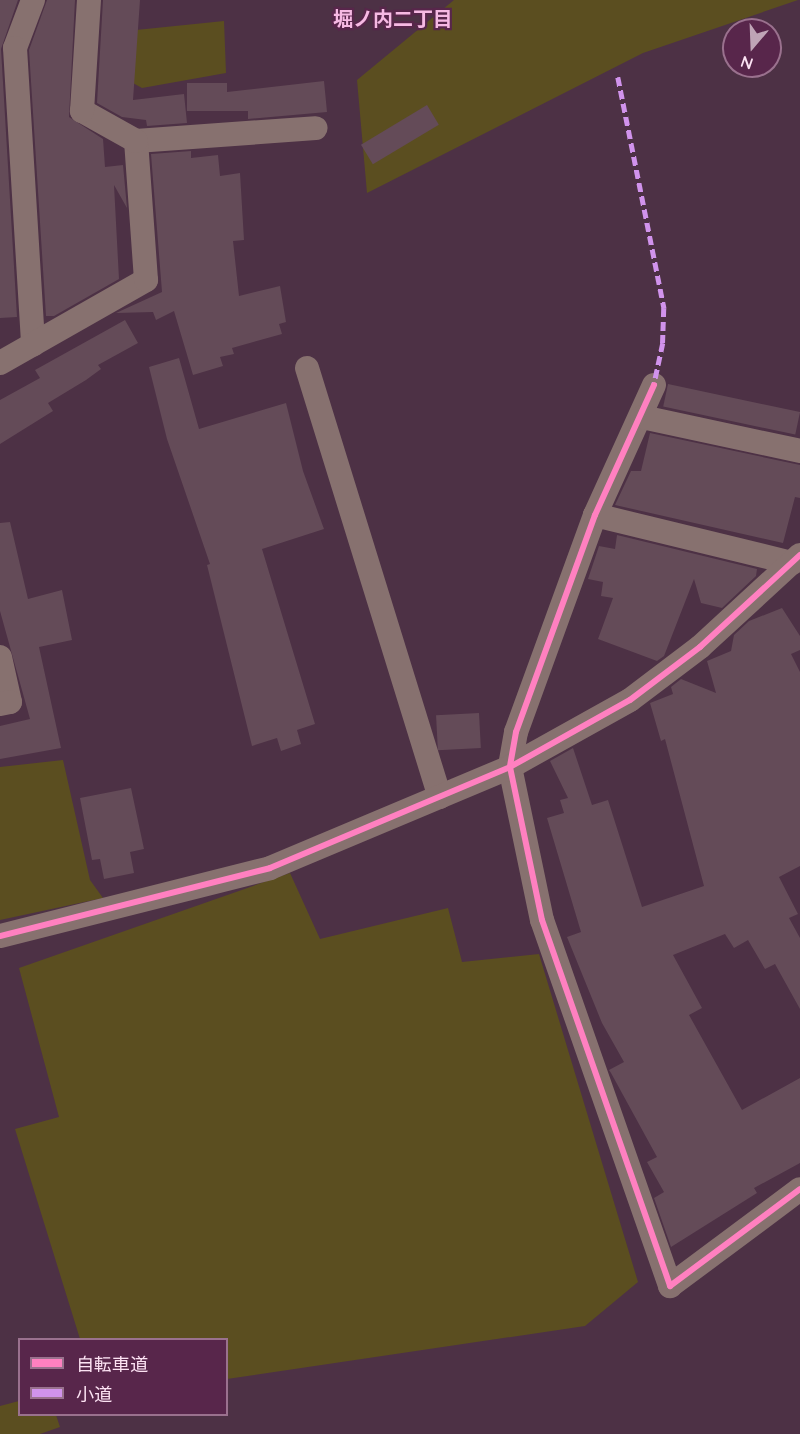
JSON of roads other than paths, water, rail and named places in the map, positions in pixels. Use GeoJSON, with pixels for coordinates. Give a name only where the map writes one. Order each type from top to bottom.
{"type":"FeatureCollection","features":[{"type":"Feature","properties":{"kind":"street"},"geometry":{"type":"LineString","coordinates":[[33,0],[15,48],[33,344]]}},
{"type":"Feature","properties":{"kind":"street"},"geometry":{"type":"LineString","coordinates":[[89,0],[82,111],[136,141],[316,128]]}},
{"type":"Feature","properties":{"kind":"street"},"geometry":{"type":"LineString","coordinates":[[0,363],[146,280],[136,141]]}},
{"type":"Feature","properties":{"kind":"street"},"geometry":{"type":"LineString","coordinates":[[307,368],[440,797]]}},
{"type":"Feature","properties":{"kind":"street"},"geometry":{"type":"LineString","coordinates":[[654,385],[642,417],[595,515],[516,732],[510,767],[545,930],[670,1286],[800,1189]]}},
{"type":"Feature","properties":{"kind":"street"},"geometry":{"type":"LineString","coordinates":[[642,417],[800,451]]}},
{"type":"Feature","properties":{"kind":"street"},"geometry":{"type":"LineString","coordinates":[[595,515],[796,559]]}},
{"type":"Feature","properties":{"kind":"street"},"geometry":{"type":"LineString","coordinates":[[0,936],[270,868],[510,767],[630,700],[700,647],[796,559]]}},
{"type":"Feature","properties":{"kind":"street"},"geometry":{"type":"LineString","coordinates":[[0,657],[10,702],[0,704]]}},
{"type":"Feature","properties":{"kind":"district","name":"堀ノ内二丁目"},"geometry":{"type":"Point","coordinates":[393,18]}}]}
